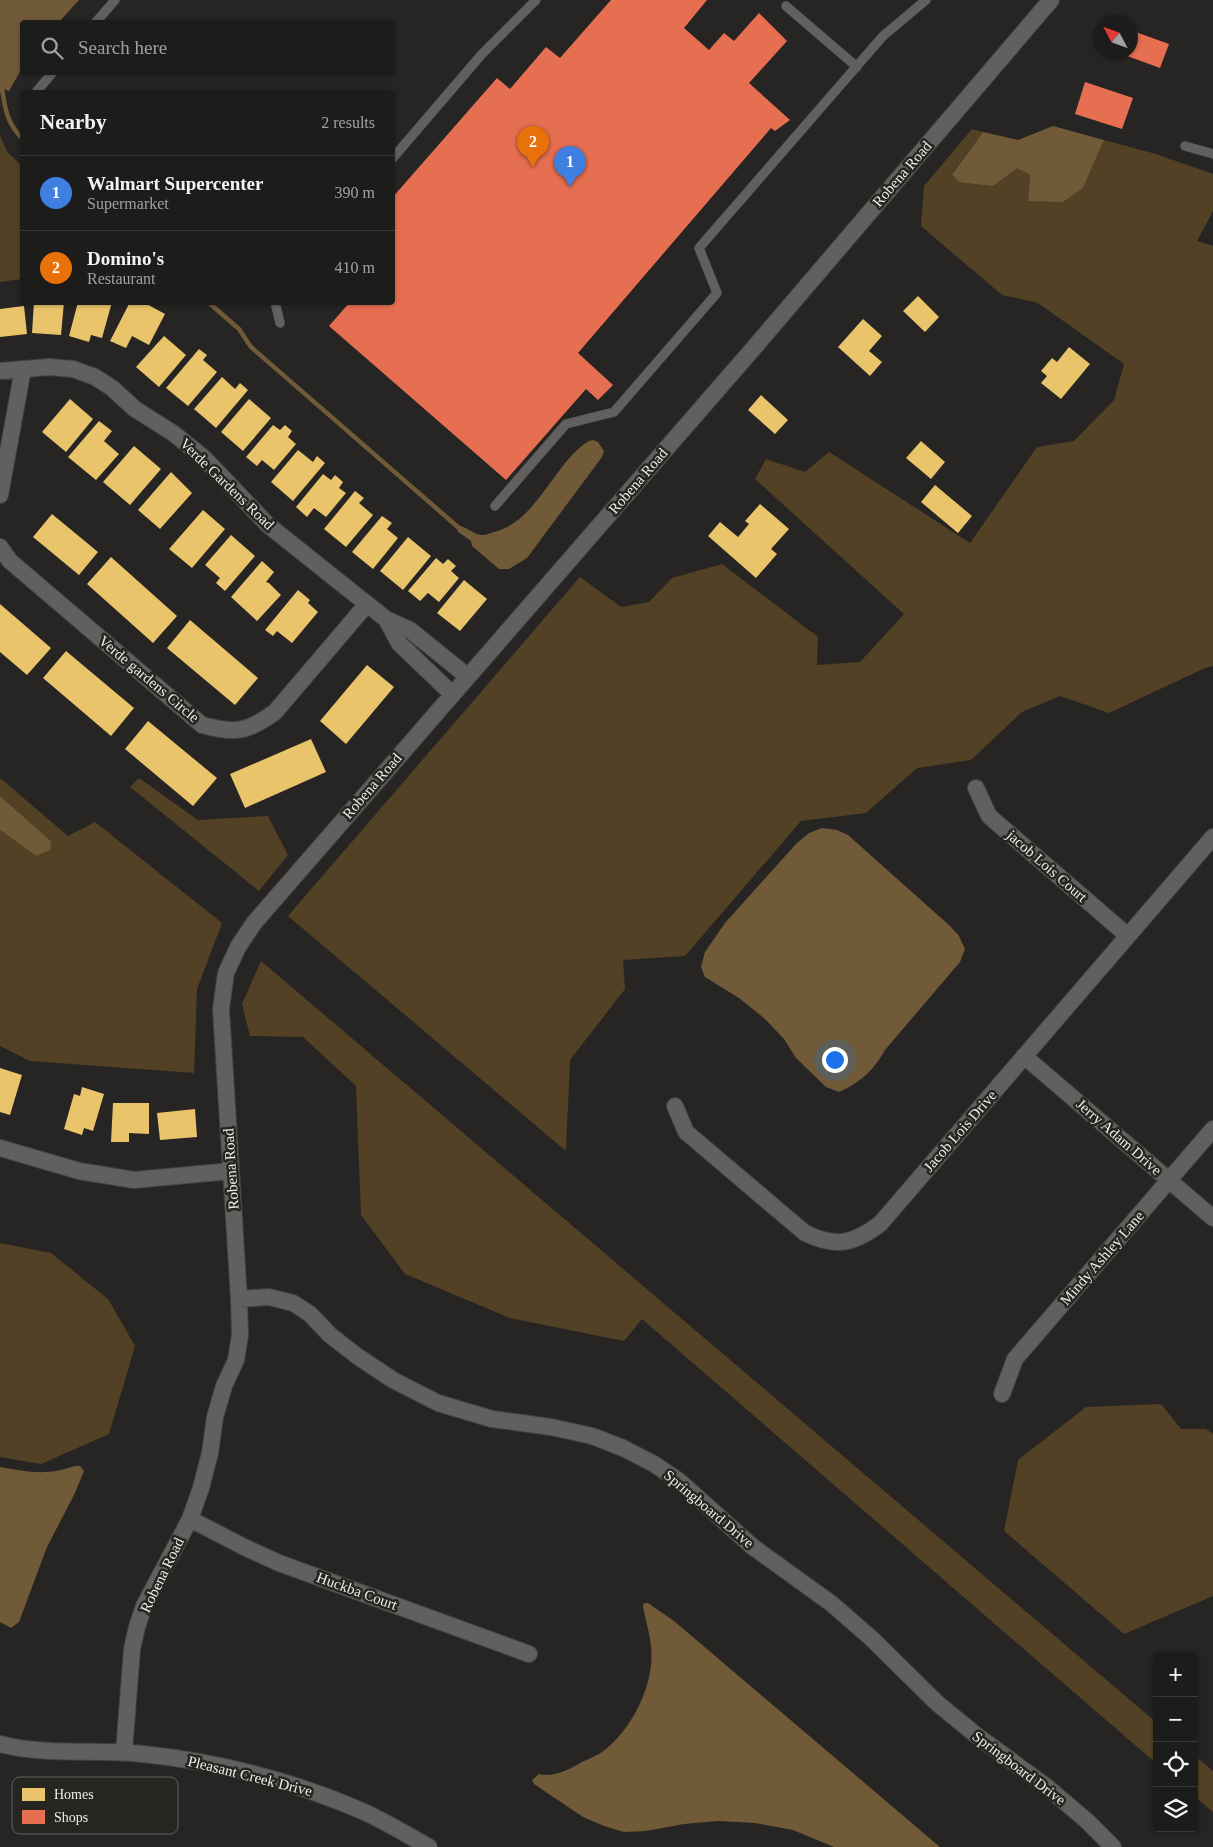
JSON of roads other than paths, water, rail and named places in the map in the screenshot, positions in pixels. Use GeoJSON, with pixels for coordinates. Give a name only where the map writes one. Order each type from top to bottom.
{"type":"FeatureCollection","features":[{"type":"Feature","properties":{"kind":"street","name":"Robena Road"},"geometry":{"type":"LineString","coordinates":[[124,1752],[132,1649],[138,1627],[144,1606],[190,1519],[201,1488],[210,1453],[216,1417],[224,1386],[236,1360],[240,1334],[240,1299],[221,1009],[226,973],[238,947],[254,923],[752,350],[1051,0]]}},
{"type":"Feature","properties":{"kind":"street","name":"Verde Gardens Road"},"geometry":{"type":"LineString","coordinates":[[0,371],[49,367],[73,369],[95,377],[112,388],[135,408],[173,433],[204,458],[268,524],[386,619],[410,630],[467,676]]}},
{"type":"Feature","properties":{"kind":"street"},"geometry":{"type":"LineString","coordinates":[[0,495],[23,369]]}},
{"type":"Feature","properties":{"kind":"street","name":"Verde gardens Circle"},"geometry":{"type":"LineString","coordinates":[[0,547],[10,561],[202,725],[221,730],[239,730],[257,725],[275,712],[367,604]]}},
{"type":"Feature","properties":{"kind":"street","name":"Verde Gardens Road"},"geometry":{"type":"LineString","coordinates":[[386,619],[398,643],[452,694]]}},
{"type":"Feature","properties":{"kind":"street","name":"jacob Lois Court"},"geometry":{"type":"LineString","coordinates":[[976,788],[989,816],[1128,936]]}},
{"type":"Feature","properties":{"kind":"street","name":"Jacob Lois Drive"},"geometry":{"type":"LineString","coordinates":[[675,1106],[686,1132],[805,1233],[821,1241],[842,1242],[862,1237],[880,1224],[1213,838]]}},
{"type":"Feature","properties":{"kind":"street","name":"Jerry Adam Drive"},"geometry":{"type":"LineString","coordinates":[[1024,1056],[1213,1218]]}},
{"type":"Feature","properties":{"kind":"street","name":"Mindy Ashley Lane"},"geometry":{"type":"LineString","coordinates":[[1002,1394],[1015,1359],[1213,1129]]}},
{"type":"Feature","properties":{"kind":"street"},"geometry":{"type":"LineString","coordinates":[[0,1148],[79,1171],[134,1180],[232,1171]]}},
{"type":"Feature","properties":{"kind":"street","name":"Springboard Drive"},"geometry":{"type":"LineString","coordinates":[[240,1299],[269,1297],[293,1303],[310,1314],[330,1335],[357,1356],[392,1380],[438,1402],[492,1419],[551,1427],[592,1436],[623,1448],[654,1464],[680,1481],[753,1547],[832,1604],[872,1638],[937,1703],[976,1735],[1047,1787],[1113,1847]]}},
{"type":"Feature","properties":{"kind":"street","name":"Huckba Court"},"geometry":{"type":"LineString","coordinates":[[190,1519],[279,1563],[529,1654]]}},
{"type":"Feature","properties":{"kind":"street","name":"Pleasant Creek Drive"},"geometry":{"type":"LineString","coordinates":[[0,1744],[11,1747],[57,1751],[124,1752],[215,1764],[280,1781],[322,1795],[364,1812],[429,1847]]}},
{"type":"Feature","properties":{"kind":"lane"},"geometry":{"type":"LineString","coordinates":[[98,20],[115,0]]}},
{"type":"Feature","properties":{"kind":"lane"},"geometry":{"type":"LineString","coordinates":[[395,156],[482,54],[536,0]]}},
{"type":"Feature","properties":{"kind":"lane"},"geometry":{"type":"LineString","coordinates":[[495,506],[566,424],[614,412],[717,293],[699,248],[883,36],[926,0]]}},
{"type":"Feature","properties":{"kind":"lane"},"geometry":{"type":"LineString","coordinates":[[786,6],[856,67]]}},
{"type":"Feature","properties":{"kind":"lane"},"geometry":{"type":"LineString","coordinates":[[38,90],[50,75]]}},
{"type":"Feature","properties":{"kind":"lane"},"geometry":{"type":"LineString","coordinates":[[1185,146],[1213,154]]}},
{"type":"Feature","properties":{"kind":"lane"},"geometry":{"type":"LineString","coordinates":[[277,305],[280,323]]}},
{"type":"Feature","properties":{"kind":"waterway"},"geometry":{"type":"LineString","coordinates":[[2,89],[10,121],[20,136]]}},
{"type":"Feature","properties":{"kind":"waterway"},"geometry":{"type":"LineString","coordinates":[[211,305],[239,329],[251,347],[459,528]]}},
{"type":"Feature","properties":{"kind":"place","name":"Domino's"},"geometry":{"type":"Point","coordinates":[533,167]}},
{"type":"Feature","properties":{"kind":"place","name":"Walmart Supercenter"},"geometry":{"type":"Point","coordinates":[570,187]}}]}
